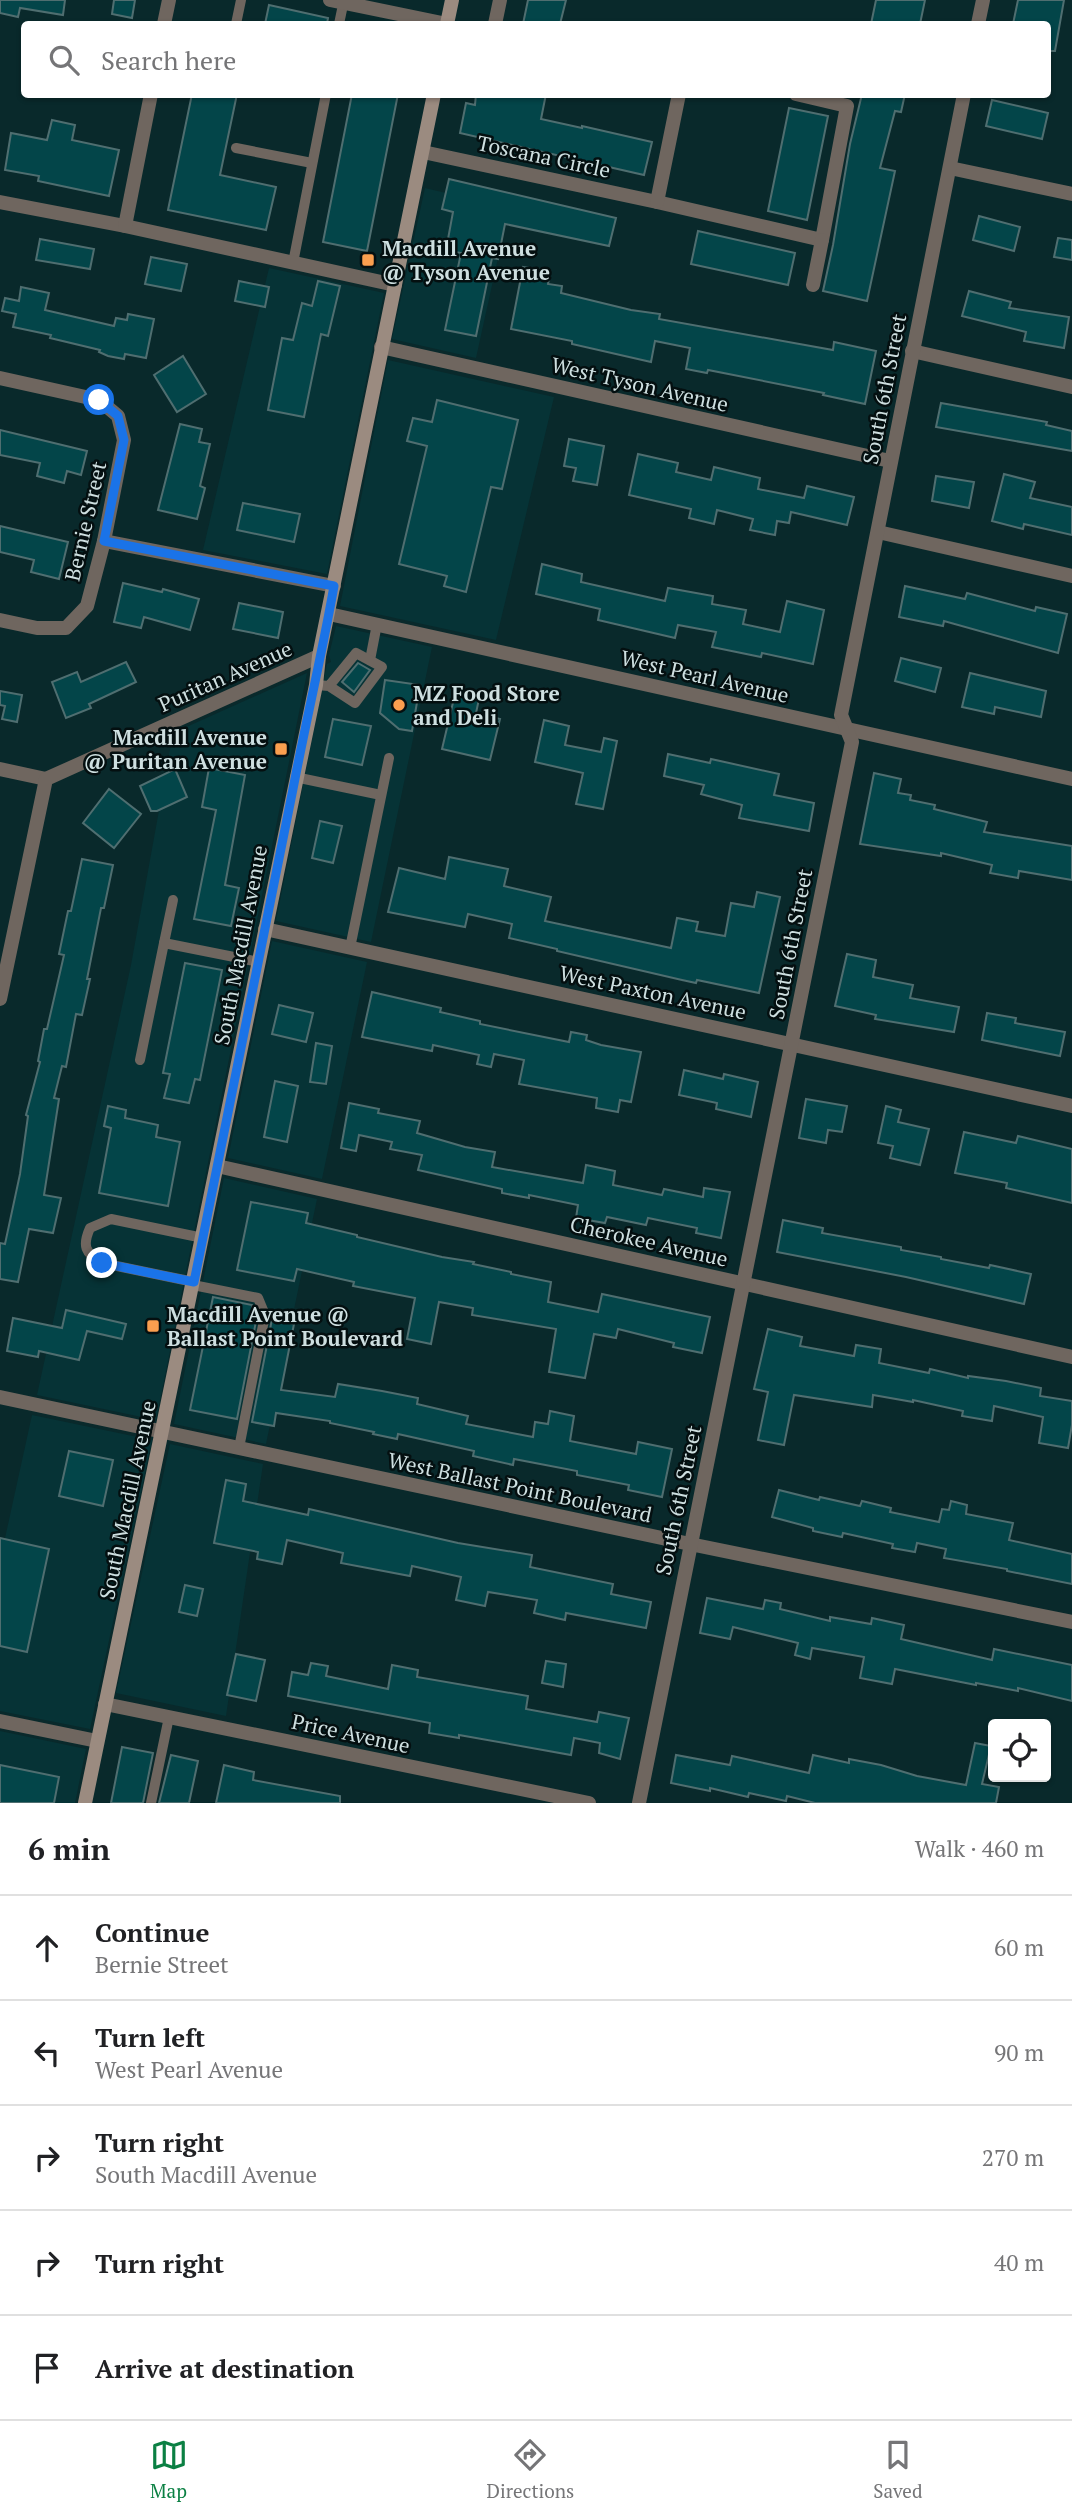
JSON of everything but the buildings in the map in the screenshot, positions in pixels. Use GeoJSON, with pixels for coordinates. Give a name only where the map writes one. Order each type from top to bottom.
{"type":"FeatureCollection","features":[{"type":"Feature","properties":{"kind":"street"},"geometry":{"type":"LineString","coordinates":[[165,21],[169,0]]}},
{"type":"Feature","properties":{"kind":"street"},"geometry":{"type":"LineString","coordinates":[[448,21],[452,0]]}},
{"type":"Feature","properties":{"kind":"street"},"geometry":{"type":"LineString","coordinates":[[496,21],[500,0]]}},
{"type":"Feature","properties":{"kind":"street"},"geometry":{"type":"LineString","coordinates":[[979,21],[983,0]]}},
{"type":"Feature","properties":{"kind":"street"},"geometry":{"type":"LineString","coordinates":[[339,1],[433,21]]}},
{"type":"Feature","properties":{"kind":"street"},"geometry":{"type":"LineString","coordinates":[[125,226],[150,98]]}},
{"type":"Feature","properties":{"kind":"street","name":"South Macdill Avenue"},"geometry":{"type":"LineString","coordinates":[[85,1803],[203,1238],[295,777],[323,686],[319,656],[433,98]]}},
{"type":"Feature","properties":{"kind":"street"},"geometry":{"type":"LineString","coordinates":[[657,202],[678,98]]}},
{"type":"Feature","properties":{"kind":"street","name":"South 6th Street"},"geometry":{"type":"LineString","coordinates":[[639,1803],[852,742],[841,715],[963,98]]}},
{"type":"Feature","properties":{"kind":"street"},"geometry":{"type":"LineString","coordinates":[[813,285],[848,100]]}},
{"type":"Feature","properties":{"kind":"street","name":"Toscana Circle"},"geometry":{"type":"LineString","coordinates":[[423,152],[822,240]]}},
{"type":"Feature","properties":{"kind":"street"},"geometry":{"type":"LineString","coordinates":[[950,168],[1072,194]]}},
{"type":"Feature","properties":{"kind":"street"},"geometry":{"type":"LineString","coordinates":[[0,202],[125,226],[395,285]]}},
{"type":"Feature","properties":{"kind":"street","name":"West Tyson Avenue"},"geometry":{"type":"LineString","coordinates":[[381,347],[890,461]]}},
{"type":"Feature","properties":{"kind":"street"},"geometry":{"type":"LineString","coordinates":[[912,351],[1072,387]]}},
{"type":"Feature","properties":{"kind":"street","name":"Bernie Street"},"geometry":{"type":"LineString","coordinates":[[0,378],[99,400],[118,416],[124,440],[104,541],[87,606],[66,628],[37,628],[0,620]]}},
{"type":"Feature","properties":{"kind":"street"},"geometry":{"type":"LineString","coordinates":[[878,532],[1072,576]]}},
{"type":"Feature","properties":{"kind":"street"},"geometry":{"type":"LineString","coordinates":[[104,541],[334,586]]}},
{"type":"Feature","properties":{"kind":"street","name":"West Pearl Avenue"},"geometry":{"type":"LineString","coordinates":[[329,614],[1072,779]]}},
{"type":"Feature","properties":{"kind":"street","name":"Puritan Avenue"},"geometry":{"type":"LineString","coordinates":[[46,779],[319,656]]}},
{"type":"Feature","properties":{"kind":"street"},"geometry":{"type":"LineString","coordinates":[[0,769],[46,779],[0,999]]}},
{"type":"Feature","properties":{"kind":"street","name":"West Paxton Avenue"},"geometry":{"type":"LineString","coordinates":[[265,929],[1072,1107]]}},
{"type":"Feature","properties":{"kind":"street","name":"Cherokee Avenue"},"geometry":{"type":"LineString","coordinates":[[217,1166],[1072,1357]]}},
{"type":"Feature","properties":{"kind":"street","name":"West Ballast Point Boulevard"},"geometry":{"type":"LineString","coordinates":[[0,1398],[1072,1622]]}},
{"type":"Feature","properties":{"kind":"street","name":"Price Avenue"},"geometry":{"type":"LineString","coordinates":[[105,1704],[589,1803]]}},
{"type":"Feature","properties":{"kind":"street"},"geometry":{"type":"LineString","coordinates":[[0,1721],[97,1741]]}},
{"type":"Feature","properties":{"kind":"lane"},"geometry":{"type":"LineString","coordinates":[[237,21],[241,0]]}},
{"type":"Feature","properties":{"kind":"lane"},"geometry":{"type":"LineString","coordinates":[[339,1],[339,21]]}},
{"type":"Feature","properties":{"kind":"lane"},"geometry":{"type":"LineString","coordinates":[[293,263],[325,98]]}},
{"type":"Feature","properties":{"kind":"lane"},"geometry":{"type":"LineString","coordinates":[[236,148],[312,163]]}},
{"type":"Feature","properties":{"kind":"lane"},"geometry":{"type":"LineString","coordinates":[[370,660],[377,625]]}},
{"type":"Feature","properties":{"kind":"lane"},"geometry":{"type":"LineString","coordinates":[[356,653],[383,667],[355,703],[323,686],[356,653]]}},
{"type":"Feature","properties":{"kind":"lane"},"geometry":{"type":"LineString","coordinates":[[350,947],[389,758]]}},
{"type":"Feature","properties":{"kind":"lane"},"geometry":{"type":"LineString","coordinates":[[295,777],[382,795]]}},
{"type":"Feature","properties":{"kind":"lane"},"geometry":{"type":"LineString","coordinates":[[140,1060],[173,900]]}},
{"type":"Feature","properties":{"kind":"lane"},"geometry":{"type":"LineString","coordinates":[[164,943],[259,962]]}},
{"type":"Feature","properties":{"kind":"lane"},"geometry":{"type":"LineString","coordinates":[[203,1238],[111,1219],[90,1228],[84,1241],[92,1258],[102,1263],[258,1298],[265,1315],[239,1448]]}},
{"type":"Feature","properties":{"kind":"lane"},"geometry":{"type":"LineString","coordinates":[[151,1803],[170,1717]]}},
{"type":"Feature","properties":{"kind":"shaded area"},"geometry":{"type":"Polygon","coordinates":[[[425,188],[509,208],[476,358],[392,339],[425,188]]]}},
{"type":"Feature","properties":{"kind":"shaded area"},"geometry":{"type":"Polygon","coordinates":[[[269,268],[384,293],[327,574],[203,550],[269,268]]]}},
{"type":"Feature","properties":{"kind":"shaded area"},"geometry":{"type":"Polygon","coordinates":[[[388,360],[554,397],[496,640],[340,606],[388,360]]]}},
{"type":"Feature","properties":{"kind":"shaded area"},"geometry":{"type":"Polygon","coordinates":[[[336,626],[432,647],[371,942],[276,921],[327,664],[331,662],[329,655],[336,626]]]}},
{"type":"Feature","properties":{"kind":"shaded area"},"geometry":{"type":"Polygon","coordinates":[[[307,673],[156,1420],[37,1395],[131,965],[173,733],[307,673]]]}},
{"type":"Feature","properties":{"kind":"shaded area"},"geometry":{"type":"Polygon","coordinates":[[[272,941],[367,962],[322,1179],[228,1158],[272,941]]]}},
{"type":"Feature","properties":{"kind":"shaded area"},"geometry":{"type":"Polygon","coordinates":[[[224,1178],[317,1199],[266,1444],[174,1424],[224,1178]]]}},
{"type":"Feature","properties":{"kind":"shaded area"},"geometry":{"type":"Polygon","coordinates":[[[32,1415],[152,1440],[90,1729],[0,1711],[0,1561],[32,1415]]]}},
{"type":"Feature","properties":{"kind":"shaded area"},"geometry":{"type":"Polygon","coordinates":[[[170,1444],[263,1464],[226,1716],[116,1693],[170,1444]]]}},
{"type":"Feature","properties":{"kind":"shaded area"},"geometry":{"type":"Polygon","coordinates":[[[0,1731],[86,1749],[75,1803],[0,1803],[0,1731]]]}},
{"type":"Feature","properties":{"kind":"place","name":"Macdill Avenue @ Tyson Avenue"},"geometry":{"type":"Point","coordinates":[368,260]}},
{"type":"Feature","properties":{"kind":"place","name":"MZ Food Store and Deli"},"geometry":{"type":"Point","coordinates":[399,705]}},
{"type":"Feature","properties":{"kind":"place","name":"Macdill Avenue @ Puritan Avenue"},"geometry":{"type":"Point","coordinates":[281,749]}},
{"type":"Feature","properties":{"kind":"place","name":"Macdill Avenue @ Ballast Point Boulevard"},"geometry":{"type":"Point","coordinates":[153,1326]}},
{"type":"Feature","properties":{"kind":"route"},"geometry":{"type":"LineString","coordinates":[[99,400],[118,416],[124,440],[104,541],[334,586],[194,1282],[102,1263]]}}]}
